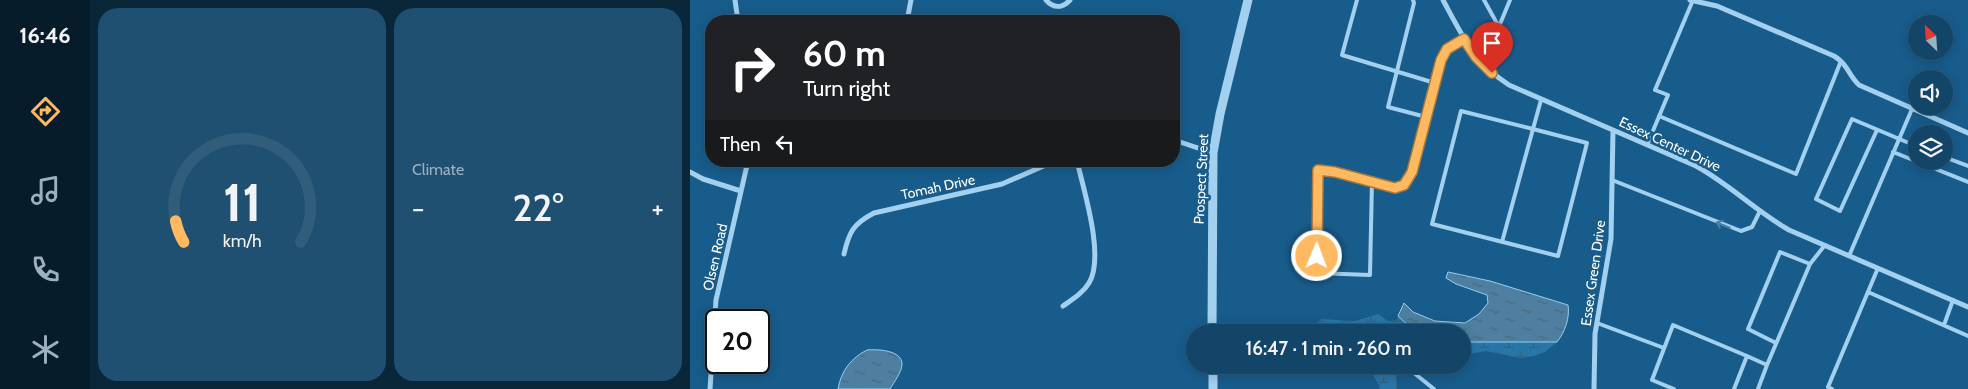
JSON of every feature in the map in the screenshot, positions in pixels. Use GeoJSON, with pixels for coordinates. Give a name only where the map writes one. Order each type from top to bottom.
{"type":"FeatureCollection","features":[{"type":"Feature","properties":{"kind":"street"},"geometry":{"type":"LineString","coordinates":[[735,0],[737,15]]}},
{"type":"Feature","properties":{"kind":"street"},"geometry":{"type":"LineString","coordinates":[[908,15],[911,0]]}},
{"type":"Feature","properties":{"kind":"street"},"geometry":{"type":"LineString","coordinates":[[1046,0],[1050,4],[1060,7],[1070,0]]}},
{"type":"Feature","properties":{"kind":"street","name":"Prospect Street"},"geometry":{"type":"LineString","coordinates":[[1212,324],[1213,153],[1220,114],[1248,0]]}},
{"type":"Feature","properties":{"kind":"street","name":"Essex Center Drive"},"geometry":{"type":"LineString","coordinates":[[1443,0],[1464,39],[1483,65],[1510,85],[1709,173],[1789,230],[1968,306]]}},
{"type":"Feature","properties":{"kind":"street"},"geometry":{"type":"LineString","coordinates":[[1692,0],[1717,6],[1842,60],[1859,85],[1908,106]]}},
{"type":"Feature","properties":{"kind":"street"},"geometry":{"type":"LineString","coordinates":[[1928,115],[1968,133]]}},
{"type":"Feature","properties":{"kind":"street","name":"Essex Green Drive"},"geometry":{"type":"LineString","coordinates":[[1594,389],[1596,324],[1611,239],[1613,130]]}},
{"type":"Feature","properties":{"kind":"street"},"geometry":{"type":"LineString","coordinates":[[1180,142],[1213,153]]}},
{"type":"Feature","properties":{"kind":"street","name":"Olsen Road"},"geometry":{"type":"LineString","coordinates":[[710,389],[716,300],[747,167]]}},
{"type":"Feature","properties":{"kind":"street","name":"Tomah Drive"},"geometry":{"type":"LineString","coordinates":[[844,254],[851,231],[857,223],[874,213],[988,188],[1042,167]]}},
{"type":"Feature","properties":{"kind":"street"},"geometry":{"type":"LineString","coordinates":[[1063,306],[1082,292],[1090,283],[1096,262],[1094,240],[1078,167]]}},
{"type":"Feature","properties":{"kind":"street"},"geometry":{"type":"LineString","coordinates":[[690,172],[703,179],[741,191]]}},
{"type":"Feature","properties":{"kind":"street"},"geometry":{"type":"LineString","coordinates":[[1213,374],[1213,389]]}},
{"type":"Feature","properties":{"kind":"lane"},"geometry":{"type":"LineString","coordinates":[[1357,0],[1342,55],[1435,83]]}},
{"type":"Feature","properties":{"kind":"lane"},"geometry":{"type":"LineString","coordinates":[[1413,0],[1414,3],[1388,107],[1426,117]]}},
{"type":"Feature","properties":{"kind":"lane"},"geometry":{"type":"LineString","coordinates":[[1484,0],[1499,27]]}},
{"type":"Feature","properties":{"kind":"lane"},"geometry":{"type":"LineString","coordinates":[[1483,65],[1510,0]]}},
{"type":"Feature","properties":{"kind":"lane"},"geometry":{"type":"LineString","coordinates":[[1647,145],[1668,95],[1655,90],[1692,0]]}},
{"type":"Feature","properties":{"kind":"lane"},"geometry":{"type":"LineString","coordinates":[[1372,181],[1370,275],[1317,273],[1318,170],[1335,172],[1372,181],[1395,188],[1404,185],[1412,172],[1443,54],[1452,45],[1464,39]]}},
{"type":"Feature","properties":{"kind":"lane"},"geometry":{"type":"LineString","coordinates":[[1659,116],[1796,174],[1842,60]]}},
{"type":"Feature","properties":{"kind":"lane"},"geometry":{"type":"LineString","coordinates":[[1502,242],[1541,100]]}},
{"type":"Feature","properties":{"kind":"lane"},"geometry":{"type":"LineString","coordinates":[[1461,111],[1533,130],[1588,143],[1558,256],[1432,224],[1461,111]]}},
{"type":"Feature","properties":{"kind":"lane"},"geometry":{"type":"LineString","coordinates":[[1849,256],[1909,115]]}},
{"type":"Feature","properties":{"kind":"lane"},"geometry":{"type":"LineString","coordinates":[[1877,130],[1840,210],[1816,199],[1852,119],[1908,143]]}},
{"type":"Feature","properties":{"kind":"lane"},"geometry":{"type":"LineString","coordinates":[[1893,152],[1968,182]]}},
{"type":"Feature","properties":{"kind":"lane"},"geometry":{"type":"LineString","coordinates":[[1953,160],[1968,166]]}},
{"type":"Feature","properties":{"kind":"lane"},"geometry":{"type":"LineString","coordinates":[[1612,180],[1741,231],[1752,227],[1760,211]]}},
{"type":"Feature","properties":{"kind":"lane"},"geometry":{"type":"LineString","coordinates":[[1758,389],[1810,264],[1825,245]]}},
{"type":"Feature","properties":{"kind":"lane"},"geometry":{"type":"LineString","coordinates":[[1776,343],[1748,329],[1780,252],[1810,264]]}},
{"type":"Feature","properties":{"kind":"lane"},"geometry":{"type":"LineString","coordinates":[[1832,389],[1828,387],[1878,268]]}},
{"type":"Feature","properties":{"kind":"lane"},"geometry":{"type":"LineString","coordinates":[[1868,292],[1968,336]]}},
{"type":"Feature","properties":{"kind":"lane"},"geometry":{"type":"LineString","coordinates":[[1944,325],[1953,300]]}},
{"type":"Feature","properties":{"kind":"lane"},"geometry":{"type":"LineString","coordinates":[[1596,324],[1664,348]]}},
{"type":"Feature","properties":{"kind":"lane"},"geometry":{"type":"LineString","coordinates":[[1674,389],[1652,380],[1673,325],[1767,365]]}},
{"type":"Feature","properties":{"kind":"lane"},"geometry":{"type":"LineString","coordinates":[[1734,389],[1747,356]]}},
{"type":"Feature","properties":{"kind":"lane"},"geometry":{"type":"LineString","coordinates":[[1415,374],[1434,389]]}},
{"type":"Feature","properties":{"kind":"green space"},"geometry":{"type":"Polygon","coordinates":[[[1378,314],[1388,321],[1397,320],[1398,316],[1406,324],[1316,324],[1321,319],[1355,321],[1378,314]]]}},
{"type":"Feature","properties":{"kind":"green space"},"geometry":{"type":"Polygon","coordinates":[[[1471,342],[1557,342],[1545,352],[1521,358],[1486,351],[1471,354],[1471,342]]]}},
{"type":"Feature","properties":{"kind":"green space"},"geometry":{"type":"Polygon","coordinates":[[[1372,374],[1396,374],[1397,389],[1380,389],[1372,374]]]}},
{"type":"Feature","properties":{"kind":"water"},"geometry":{"type":"Polygon","coordinates":[[[1448,272],[1490,281],[1568,305],[1568,320],[1557,342],[1471,342],[1471,324],[1406,324],[1398,316],[1404,303],[1413,312],[1435,321],[1465,323],[1479,314],[1488,303],[1487,295],[1456,284],[1446,278],[1448,272]]]}},
{"type":"Feature","properties":{"kind":"water"},"geometry":{"type":"Polygon","coordinates":[[[867,350],[888,351],[901,359],[901,370],[890,389],[838,389],[844,371],[856,357],[867,350]]]}},
{"type":"Feature","properties":{"kind":"route"},"geometry":{"type":"LineString","coordinates":[[1317,256],[1318,170],[1335,172],[1395,188],[1404,185],[1412,172],[1443,54],[1452,45],[1464,39],[1476,57],[1492,73]]}}]}
